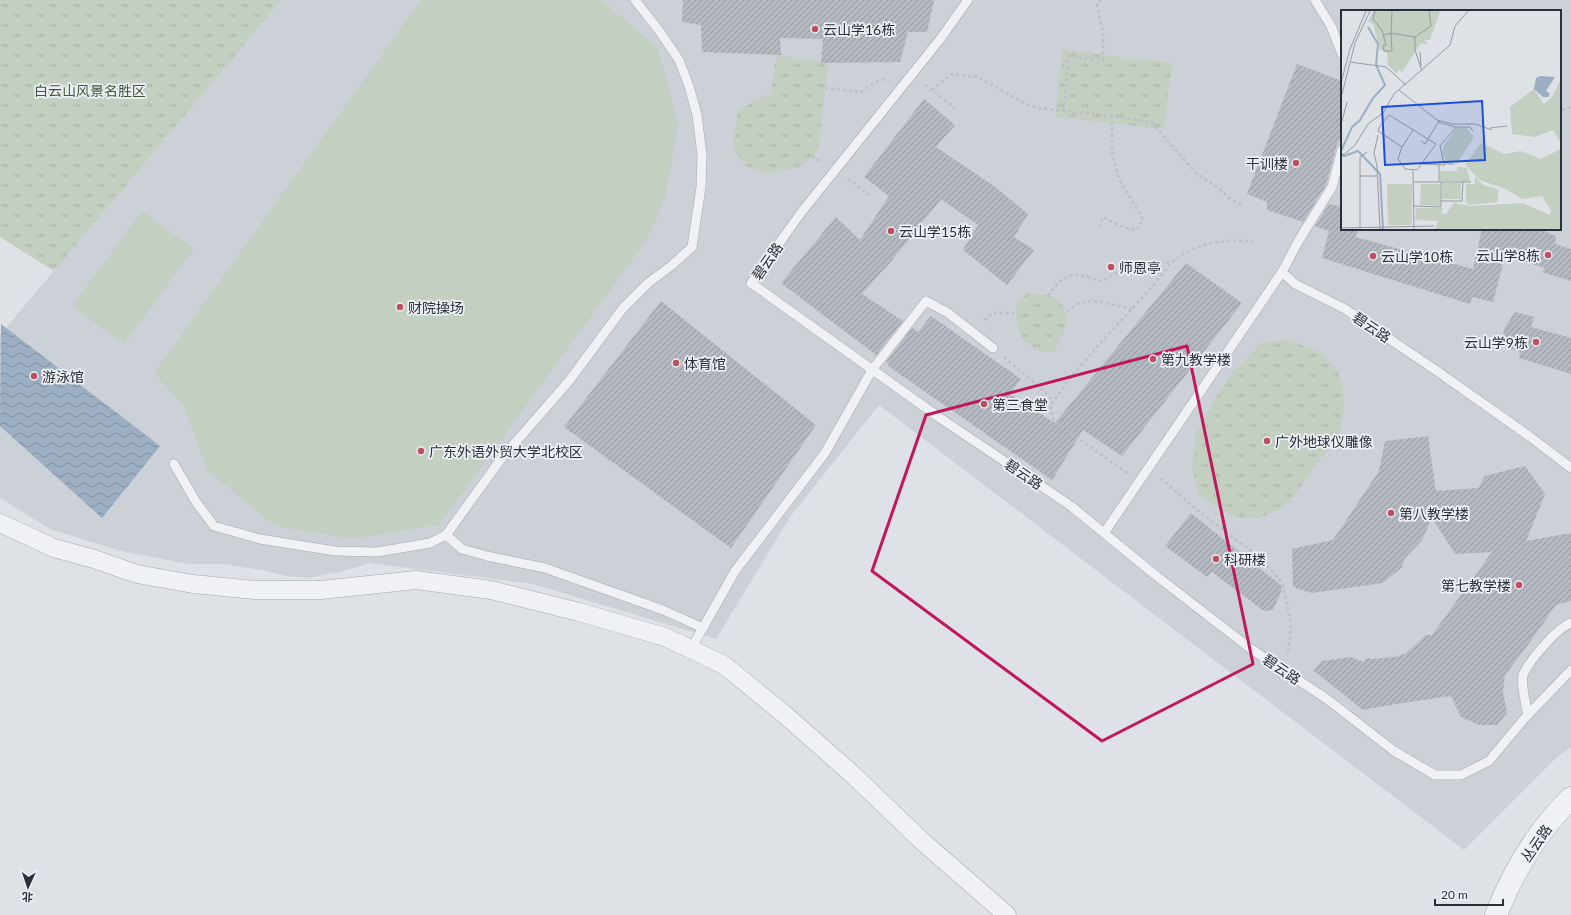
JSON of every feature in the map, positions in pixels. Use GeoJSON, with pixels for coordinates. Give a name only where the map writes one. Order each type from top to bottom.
{"type":"FeatureCollection","features":[{"type":"Feature","properties":{"kind":"street"},"geometry":{"type":"LineString","coordinates":[[0,524],[54,548],[94,559],[137,574],[193,584],[256,590],[321,590],[416,580],[491,590],[579,612],[665,637],[724,665],[784,714],[851,773],[923,842],[1006,915]]}},
{"type":"Feature","properties":{"kind":"street","name":"丛云路"},"geometry":{"type":"LineString","coordinates":[[1496,915],[1524,858],[1561,808],[1571,798]]}},
{"type":"Feature","properties":{"kind":"lane","name":"碧云路"},"geometry":{"type":"LineString","coordinates":[[968,0],[941,38],[800,214],[751,283],[872,370],[1070,506],[1154,574],[1251,649],[1327,699],[1394,751],[1435,775],[1461,775],[1489,761],[1528,715],[1571,670]]}},
{"type":"Feature","properties":{"kind":"lane"},"geometry":{"type":"LineString","coordinates":[[1315,0],[1331,26],[1341,51]]}},
{"type":"Feature","properties":{"kind":"lane"},"geometry":{"type":"LineString","coordinates":[[174,464],[196,502],[214,526],[260,539],[335,551],[378,552],[430,543],[446,535],[501,459],[569,381],[623,308],[648,283],[692,248],[701,187],[702,155],[697,114],[689,86],[679,60],[637,1]]}},
{"type":"Feature","properties":{"kind":"lane"},"geometry":{"type":"LineString","coordinates":[[1104,533],[1282,272],[1299,240],[1332,187],[1341,154]]}},
{"type":"Feature","properties":{"kind":"lane","name":"碧云路"},"geometry":{"type":"LineString","coordinates":[[1282,272],[1295,284],[1345,309],[1438,371],[1571,468]]}},
{"type":"Feature","properties":{"kind":"lane"},"geometry":{"type":"LineString","coordinates":[[691,649],[735,571],[825,453],[872,370],[926,301],[948,313],[993,348]]}},
{"type":"Feature","properties":{"kind":"lane"},"geometry":{"type":"LineString","coordinates":[[446,535],[462,549],[487,556],[545,568],[663,610],[702,628]]}},
{"type":"Feature","properties":{"kind":"lane"},"geometry":{"type":"LineString","coordinates":[[1528,715],[1524,701],[1523,676],[1539,651],[1564,625],[1571,623]]}},
{"type":"Feature","properties":{"kind":"path"},"geometry":{"type":"LineString","coordinates":[[1064,111],[1068,56],[1103,60],[1103,32],[1097,4],[1101,0]]}},
{"type":"Feature","properties":{"kind":"path"},"geometry":{"type":"LineString","coordinates":[[932,90],[951,74],[978,77],[1026,104],[1038,108],[1151,122],[1196,173],[1218,188],[1230,199],[1244,206]]}},
{"type":"Feature","properties":{"kind":"path"},"geometry":{"type":"LineString","coordinates":[[825,88],[861,92],[874,83],[889,78],[911,75],[955,108]]}},
{"type":"Feature","properties":{"kind":"path"},"geometry":{"type":"LineString","coordinates":[[1562,110],[1571,107]]}},
{"type":"Feature","properties":{"kind":"path"},"geometry":{"type":"LineString","coordinates":[[1099,227],[1103,217],[1122,227],[1137,230],[1143,219],[1119,179],[1112,155],[1112,116]]}},
{"type":"Feature","properties":{"kind":"path"},"geometry":{"type":"LineString","coordinates":[[836,170],[872,197]]}},
{"type":"Feature","properties":{"kind":"path"},"geometry":{"type":"LineString","coordinates":[[1139,481],[1054,420],[1050,406],[1076,370],[1157,282],[1176,258],[1217,242],[1237,240],[1253,242]]}},
{"type":"Feature","properties":{"kind":"path"},"geometry":{"type":"LineString","coordinates":[[1048,296],[1058,283],[1066,276],[1083,275],[1091,279],[1102,281],[1121,270],[1130,269],[1152,262],[1173,262]]}},
{"type":"Feature","properties":{"kind":"path"},"geometry":{"type":"LineString","coordinates":[[1067,312],[1078,303],[1096,300],[1118,307],[1133,308]]}},
{"type":"Feature","properties":{"kind":"path"},"geometry":{"type":"LineString","coordinates":[[971,331],[993,313],[1016,313]]}},
{"type":"Feature","properties":{"kind":"path"},"geometry":{"type":"LineString","coordinates":[[993,348],[1045,392],[1053,402]]}},
{"type":"Feature","properties":{"kind":"path"},"geometry":{"type":"LineString","coordinates":[[1149,467],[1198,511],[1262,558],[1283,584],[1291,624],[1286,672]]}},
{"type":"Feature","properties":{"kind":"highlighted area"},"geometry":{"type":"Polygon","coordinates":[[[1187,346],[1253,664],[1102,741],[872,571],[926,415],[1187,346]]]}},
{"type":"Feature","properties":{"kind":"shaded area","name":"广东外语外贸大学北校区"},"geometry":{"type":"Polygon","coordinates":[[[282,0],[1571,0],[1571,747],[1556,758],[1464,850],[879,405],[790,517],[716,639],[533,584],[370,563],[340,572],[307,578],[286,576],[262,570],[223,564],[188,564],[117,550],[50,529],[0,498],[0,335],[282,0]]]}},
{"type":"Feature","properties":{"kind":"green space","name":"白云山风景名胜区"},"geometry":{"type":"Polygon","coordinates":[[[0,0],[282,0],[54,271],[0,237],[0,0]]]}},
{"type":"Feature","properties":{"kind":"green space","name":"财院操场"},"geometry":{"type":"Polygon","coordinates":[[[421,0],[601,0],[658,48],[678,125],[665,199],[646,241],[439,525],[350,539],[275,526],[207,470],[184,406],[154,373],[421,0]]]}},
{"type":"Feature","properties":{"kind":"green space"},"geometry":{"type":"Polygon","coordinates":[[[1063,50],[1172,63],[1164,129],[1055,117],[1063,50]]]}},
{"type":"Feature","properties":{"kind":"green space"},"geometry":{"type":"Polygon","coordinates":[[[776,55],[828,63],[818,150],[800,167],[767,174],[746,166],[733,148],[738,110],[771,93],[776,55]]]}},
{"type":"Feature","properties":{"kind":"green space"},"geometry":{"type":"Polygon","coordinates":[[[142,211],[194,249],[124,344],[72,306],[142,211]]]}},
{"type":"Feature","properties":{"kind":"green space"},"geometry":{"type":"Polygon","coordinates":[[[1029,293],[1051,296],[1058,300],[1063,306],[1066,324],[1053,352],[1041,351],[1033,347],[1022,337],[1019,330],[1016,315],[1017,300],[1029,293]]]}},
{"type":"Feature","properties":{"kind":"green space"},"geometry":{"type":"Polygon","coordinates":[[[1289,340],[1320,352],[1338,371],[1345,396],[1341,431],[1290,501],[1264,516],[1243,518],[1233,516],[1199,495],[1192,468],[1196,433],[1231,374],[1261,343],[1289,340]]]}},
{"type":"Feature","properties":{"kind":"water","name":"游泳馆"},"geometry":{"type":"Polygon","coordinates":[[[1,324],[160,446],[102,518],[0,426],[1,324]]]}},
{"type":"Feature","properties":{"kind":"building","name":"云山学16栋"},"geometry":{"type":"Polygon","coordinates":[[[683,0],[934,0],[927,32],[908,32],[900,62],[821,63],[823,39],[780,38],[781,55],[702,52],[701,25],[682,22],[683,0]]]}},
{"type":"Feature","properties":{"kind":"building","name":"干训楼"},"geometry":{"type":"Polygon","coordinates":[[[1297,64],[1341,81],[1341,136],[1326,185],[1303,222],[1267,210],[1267,202],[1247,194],[1297,64]]]}},
{"type":"Feature","properties":{"kind":"building","name":"云山学15栋"},"geometry":{"type":"Polygon","coordinates":[[[924,99],[955,125],[936,147],[994,186],[1028,214],[1014,237],[1034,250],[1007,285],[963,250],[978,225],[941,199],[893,259],[862,294],[903,321],[876,355],[781,283],[836,217],[860,240],[889,196],[864,177],[924,99]]]}},
{"type":"Feature","properties":{"kind":"building","name":"云山学10栋"},"geometry":{"type":"Polygon","coordinates":[[[1329,204],[1341,207],[1341,230],[1358,230],[1355,237],[1473,269],[1482,230],[1541,230],[1556,236],[1555,244],[1571,249],[1571,281],[1542,272],[1545,268],[1505,256],[1493,302],[1472,297],[1470,304],[1322,258],[1329,231],[1315,226],[1329,204]]]}},
{"type":"Feature","properties":{"kind":"building"},"geometry":{"type":"Polygon","coordinates":[[[1186,263],[1242,303],[1122,456],[1083,430],[1052,480],[888,366],[889,364],[886,362],[912,328],[918,332],[931,316],[1021,379],[1010,394],[1055,423],[1186,263]]]}},
{"type":"Feature","properties":{"kind":"building","name":"体育馆"},"geometry":{"type":"Polygon","coordinates":[[[661,301],[816,425],[731,548],[564,427],[661,301]]]}},
{"type":"Feature","properties":{"kind":"building","name":"云山学9栋"},"geometry":{"type":"Polygon","coordinates":[[[1515,312],[1534,317],[1531,327],[1571,338],[1571,374],[1519,358],[1520,352],[1500,345],[1505,327],[1515,312]]]}},
{"type":"Feature","properties":{"kind":"building","name":"第七教学楼"},"geometry":{"type":"Polygon","coordinates":[[[1428,436],[1436,491],[1478,488],[1485,476],[1525,466],[1545,494],[1526,541],[1571,533],[1571,601],[1556,605],[1505,675],[1503,691],[1507,713],[1497,725],[1479,725],[1461,717],[1451,696],[1363,710],[1313,670],[1322,661],[1351,657],[1363,662],[1367,658],[1373,659],[1394,657],[1405,654],[1426,635],[1432,635],[1492,552],[1455,554],[1432,518],[1422,540],[1405,558],[1402,567],[1383,583],[1312,593],[1293,587],[1292,549],[1333,540],[1379,471],[1385,441],[1428,436]]]}},
{"type":"Feature","properties":{"kind":"building","name":"科研楼"},"geometry":{"type":"Polygon","coordinates":[[[1191,513],[1283,587],[1273,610],[1264,611],[1212,572],[1207,577],[1165,546],[1191,513]]]}},
{"type":"Feature","properties":{"kind":"place","name":"云山学16栋"},"geometry":{"type":"Point","coordinates":[815,29]}},
{"type":"Feature","properties":{"kind":"place","name":"干训楼"},"geometry":{"type":"Point","coordinates":[1296,163]}},
{"type":"Feature","properties":{"kind":"place","name":"云山学15栋"},"geometry":{"type":"Point","coordinates":[891,231]}},
{"type":"Feature","properties":{"kind":"place","name":"云山学8栋"},"geometry":{"type":"Point","coordinates":[1548,255]}},
{"type":"Feature","properties":{"kind":"place","name":"云山学10栋"},"geometry":{"type":"Point","coordinates":[1373,256]}},
{"type":"Feature","properties":{"kind":"place","name":"师恩亭"},"geometry":{"type":"Point","coordinates":[1111,267]}},
{"type":"Feature","properties":{"kind":"place","name":"财院操场"},"geometry":{"type":"Point","coordinates":[400,307]}},
{"type":"Feature","properties":{"kind":"place","name":"云山学9栋"},"geometry":{"type":"Point","coordinates":[1536,342]}},
{"type":"Feature","properties":{"kind":"place","name":"第九教学楼"},"geometry":{"type":"Point","coordinates":[1153,359]}},
{"type":"Feature","properties":{"kind":"place","name":"体育馆"},"geometry":{"type":"Point","coordinates":[676,363]}},
{"type":"Feature","properties":{"kind":"place","name":"游泳馆"},"geometry":{"type":"Point","coordinates":[34,376]}},
{"type":"Feature","properties":{"kind":"place","name":"第三食堂"},"geometry":{"type":"Point","coordinates":[984,404]}},
{"type":"Feature","properties":{"kind":"place","name":"广外地球仪雕像"},"geometry":{"type":"Point","coordinates":[1267,441]}},
{"type":"Feature","properties":{"kind":"place","name":"广东外语外贸大学北校区"},"geometry":{"type":"Point","coordinates":[421,451]}},
{"type":"Feature","properties":{"kind":"place","name":"第八教学楼"},"geometry":{"type":"Point","coordinates":[1391,513]}},
{"type":"Feature","properties":{"kind":"place","name":"科研楼"},"geometry":{"type":"Point","coordinates":[1216,559]}},
{"type":"Feature","properties":{"kind":"place","name":"第七教学楼"},"geometry":{"type":"Point","coordinates":[1519,585]}}]}
